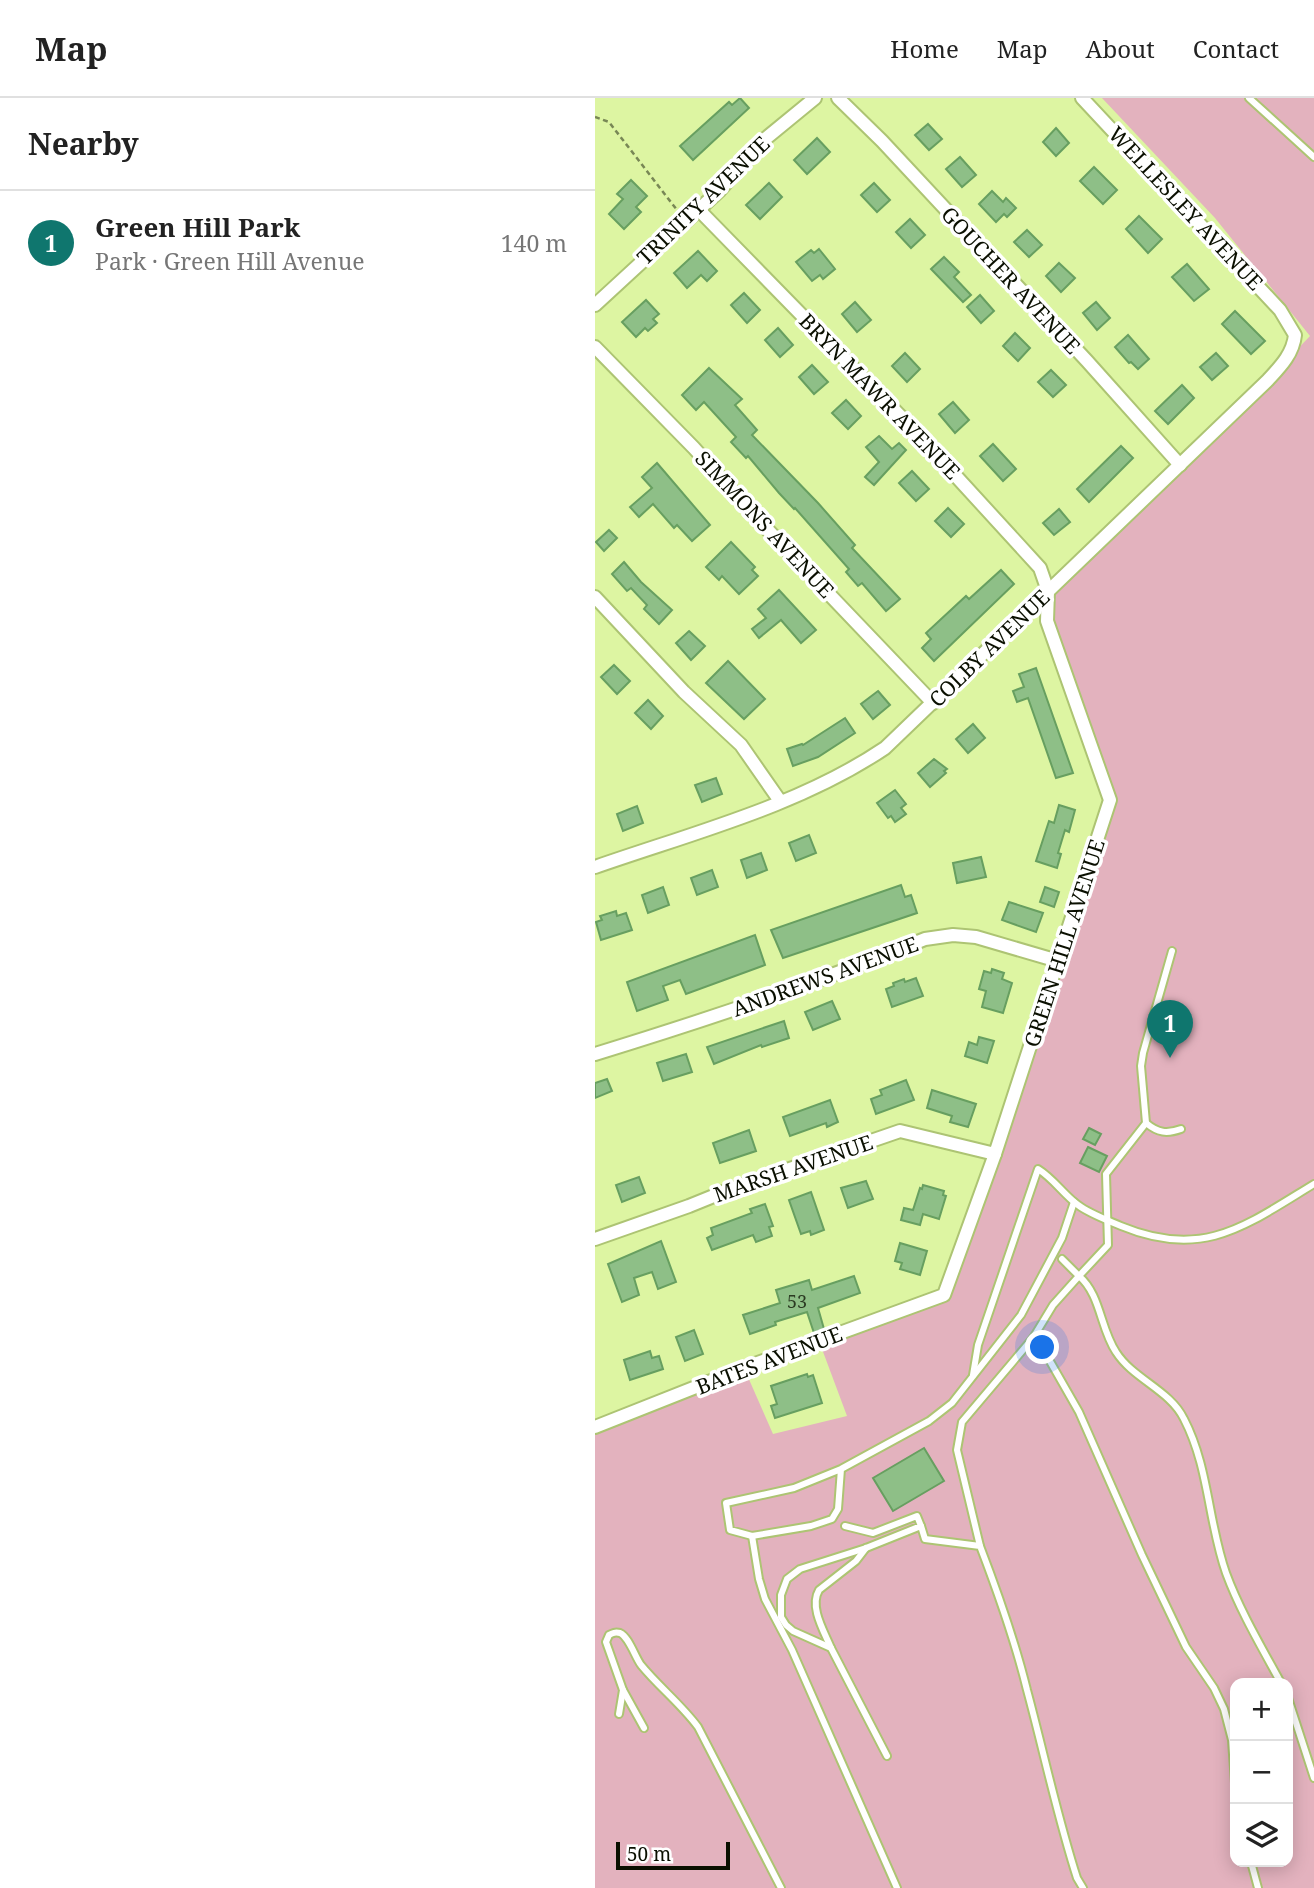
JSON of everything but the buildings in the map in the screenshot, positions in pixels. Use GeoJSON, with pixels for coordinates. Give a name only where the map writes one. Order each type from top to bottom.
{"type":"FeatureCollection","features":[{"type":"Feature","properties":{"kind":"street","name":"TRINITY AVENUE"},"geometry":{"type":"LineString","coordinates":[[595,305],[730,180],[765,139],[815,98]]}},
{"type":"Feature","properties":{"kind":"street","name":"GOUCHER AVENUE"},"geometry":{"type":"LineString","coordinates":[[838,98],[883,141],[1103,378],[1180,466]]}},
{"type":"Feature","properties":{"kind":"street","name":"WELLESLEY AVENUE"},"geometry":{"type":"LineString","coordinates":[[1082,98],[1244,270],[1287,320]]}},
{"type":"Feature","properties":{"kind":"street","name":"BRYN MAWR AVENUE"},"geometry":{"type":"LineString","coordinates":[[699,210],[912,428],[1025,549],[1040,568],[1048,591]]}},
{"type":"Feature","properties":{"kind":"street","name":"COLBY AVENUE"},"geometry":{"type":"LineString","coordinates":[[595,867],[781,801],[857,767],[885,748],[1268,380],[1292,349],[1295,335],[1287,320]]}},
{"type":"Feature","properties":{"kind":"street","name":"SIMMONS AVENUE"},"geometry":{"type":"LineString","coordinates":[[595,347],[694,448],[764,526],[933,703]]}},
{"type":"Feature","properties":{"kind":"street","name":"GREEN HILL AVENUE"},"geometry":{"type":"LineString","coordinates":[[944,1295],[995,1154],[1110,800],[1047,621],[1048,591]]}},
{"type":"Feature","properties":{"kind":"street"},"geometry":{"type":"LineString","coordinates":[[595,597],[684,692],[741,745],[781,801]]}},
{"type":"Feature","properties":{"kind":"street","name":"ANDREWS AVENUE"},"geometry":{"type":"LineString","coordinates":[[595,1054],[624,1047],[740,1007],[925,939],[953,935],[976,937],[1058,961]]}},
{"type":"Feature","properties":{"kind":"street","name":"MARSH AVENUE"},"geometry":{"type":"LineString","coordinates":[[595,1239],[900,1131],[995,1154]]}},
{"type":"Feature","properties":{"kind":"street","name":"BATES AVENUE"},"geometry":{"type":"LineString","coordinates":[[595,1427],[744,1368],[944,1295]]}},
{"type":"Feature","properties":{"kind":"lane"},"geometry":{"type":"LineString","coordinates":[[1249,98],[1314,157]]}},
{"type":"Feature","properties":{"kind":"lane"},"geometry":{"type":"LineString","coordinates":[[1083,1888],[1077,1878],[1054,1801],[1027,1688],[981,1546],[957,1450],[958,1434],[962,1422],[1033,1338],[1053,1305],[1108,1245],[1106,1174],[1146,1124],[1141,1066],[1172,951]]}},
{"type":"Feature","properties":{"kind":"lane"},"geometry":{"type":"LineString","coordinates":[[1146,1124],[1161,1132],[1169,1133],[1181,1129]]}},
{"type":"Feature","properties":{"kind":"lane"},"geometry":{"type":"LineString","coordinates":[[972,1377],[978,1345],[1038,1169],[1049,1176],[1074,1202],[1108,1221],[1145,1236],[1165,1240],[1184,1241],[1224,1234],[1261,1216],[1314,1184]]}},
{"type":"Feature","properties":{"kind":"lane"},"geometry":{"type":"LineString","coordinates":[[841,1469],[838,1509],[832,1519],[811,1526],[752,1536],[730,1530],[726,1503],[794,1488],[841,1469],[929,1421],[952,1403],[1021,1315],[1062,1238],[1074,1202]]}},
{"type":"Feature","properties":{"kind":"lane"},"geometry":{"type":"LineString","coordinates":[[1062,1259],[1094,1295],[1116,1352],[1127,1366],[1184,1417],[1203,1465],[1209,1506],[1226,1573],[1278,1678]]}},
{"type":"Feature","properties":{"kind":"lane"},"geometry":{"type":"LineString","coordinates":[[1033,1338],[1043,1349],[1079,1412],[1186,1647],[1214,1688],[1224,1709],[1232,1741]]}},
{"type":"Feature","properties":{"kind":"lane"},"geometry":{"type":"LineString","coordinates":[[845,1526],[873,1533],[917,1516],[925,1539],[981,1546]]}},
{"type":"Feature","properties":{"kind":"lane"},"geometry":{"type":"LineString","coordinates":[[831,1648],[793,1631],[786,1625],[780,1609],[784,1585],[790,1576],[800,1569],[866,1548],[921,1526]]}},
{"type":"Feature","properties":{"kind":"lane"},"geometry":{"type":"LineString","coordinates":[[752,1536],[758,1579],[765,1599],[792,1650],[897,1888]]}},
{"type":"Feature","properties":{"kind":"lane"},"geometry":{"type":"LineString","coordinates":[[866,1548],[856,1561],[819,1590],[815,1596],[816,1609],[831,1648],[887,1756]]}},
{"type":"Feature","properties":{"kind":"lane"},"geometry":{"type":"LineString","coordinates":[[644,1728],[623,1690],[606,1642],[613,1633],[621,1634],[640,1664],[684,1708],[698,1727],[781,1888]]}},
{"type":"Feature","properties":{"kind":"lane"},"geometry":{"type":"LineString","coordinates":[[619,1714],[623,1690]]}},
{"type":"Feature","properties":{"kind":"lane"},"geometry":{"type":"LineString","coordinates":[[1293,1713],[1314,1777]]}},
{"type":"Feature","properties":{"kind":"lane"},"geometry":{"type":"LineString","coordinates":[[1252,1867],[1258,1888]]}},
{"type":"Feature","properties":{"kind":"path"},"geometry":{"type":"LineString","coordinates":[[595,117],[609,122],[685,221]]}},
{"type":"Feature","properties":{"kind":"shaded area"},"geometry":{"type":"Polygon","coordinates":[[[1102,98],[1314,98],[1314,1888],[595,1888],[595,1427],[744,1368],[773,1434],[847,1416],[819,1341],[944,1294],[1110,800],[1047,621],[1048,591],[1268,380],[1310,336],[1215,218],[1102,98]]]}},
{"type":"Feature","properties":{"kind":"place","name":"Green Hill Park"},"geometry":{"type":"Point","coordinates":[1170,1058]}}]}
